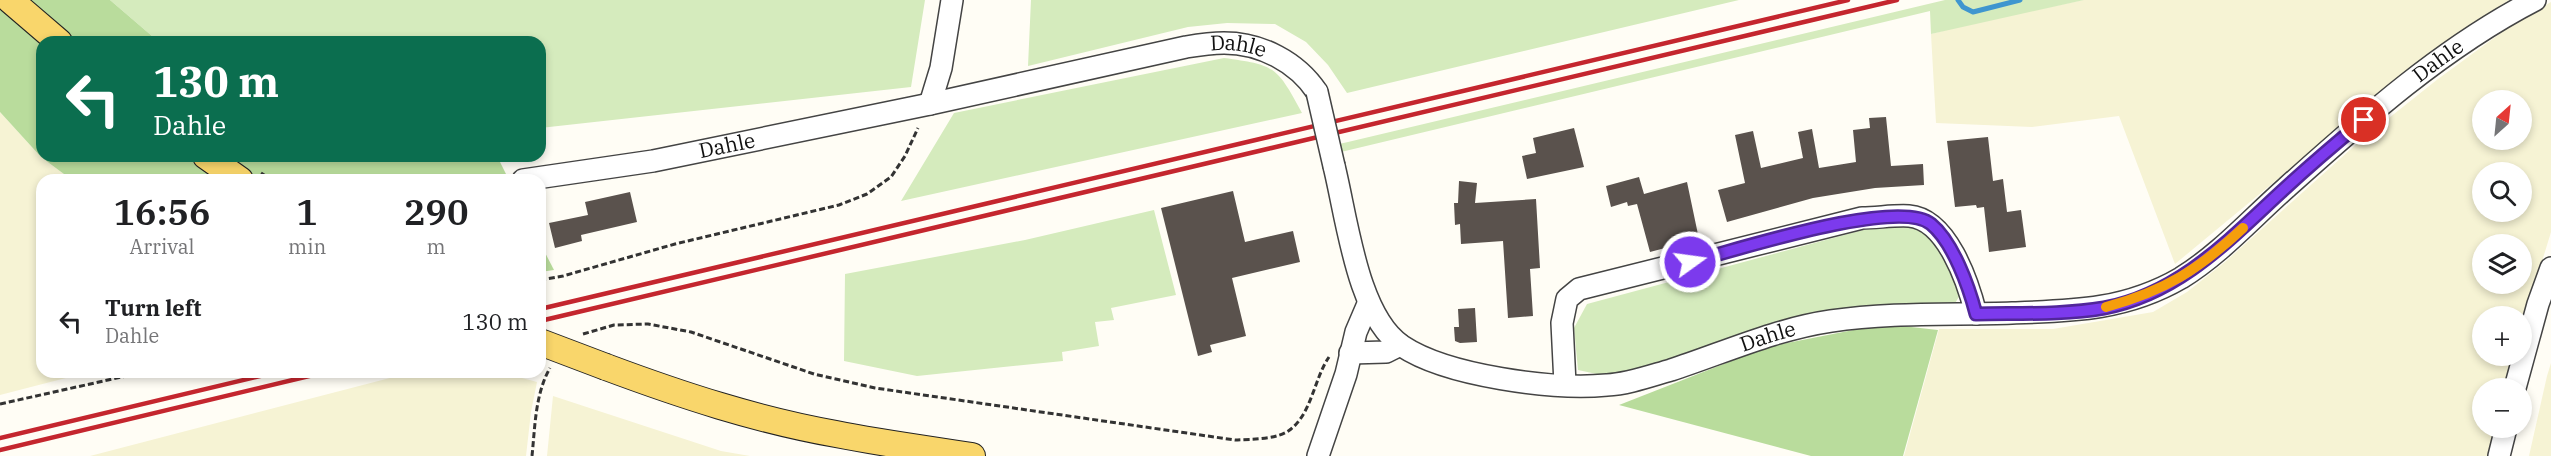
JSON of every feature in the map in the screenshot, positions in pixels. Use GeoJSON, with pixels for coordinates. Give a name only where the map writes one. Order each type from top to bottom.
{"type":"FeatureCollection","features":[{"type":"Feature","properties":{"kind":"main road"},"geometry":{"type":"LineString","coordinates":[[10,0],[52,36]]}},
{"type":"Feature","properties":{"kind":"main road"},"geometry":{"type":"LineString","coordinates":[[214,162],[232,174]]}},
{"type":"Feature","properties":{"kind":"main road"},"geometry":{"type":"LineString","coordinates":[[547,351],[606,367],[682,395],[739,411],[834,434],[972,456]]}},
{"type":"Feature","properties":{"kind":"street"},"geometry":{"type":"LineString","coordinates":[[930,104],[941,68],[952,0]]}},
{"type":"Feature","properties":{"kind":"street","name":"Dahle"},"geometry":{"type":"LineString","coordinates":[[546,177],[652,161],[930,104],[1186,47],[1225,43],[1260,48],[1287,62],[1307,77],[1317,92],[1368,304],[1382,327],[1400,345],[1447,366],[1520,381],[1608,385],[1649,377],[1765,337],[1829,321],[2104,308],[2144,297],[2182,277],[2220,250],[2347,134],[2433,64],[2504,16],[2535,0]]}},
{"type":"Feature","properties":{"kind":"street"},"geometry":{"type":"LineString","coordinates":[[1565,384],[1562,323],[1566,300],[1579,289],[1862,218],[1910,216],[1930,223],[1945,239],[1971,295],[1976,314]]}},
{"type":"Feature","properties":{"kind":"street"},"geometry":{"type":"LineString","coordinates":[[2518,378],[2538,304],[2551,268]]}},
{"type":"Feature","properties":{"kind":"street"},"geometry":{"type":"LineString","coordinates":[[1318,456],[1346,374],[1356,332],[1368,304]]}},
{"type":"Feature","properties":{"kind":"street"},"geometry":{"type":"LineString","coordinates":[[1350,353],[1386,352],[1400,345]]}},
{"type":"Feature","properties":{"kind":"street"},"geometry":{"type":"LineString","coordinates":[[2499,456],[2504,438]]}},
{"type":"Feature","properties":{"kind":"path"},"geometry":{"type":"LineString","coordinates":[[546,279],[675,244],[839,206],[867,194],[891,177],[905,156],[930,104]]}},
{"type":"Feature","properties":{"kind":"path"},"geometry":{"type":"LineString","coordinates":[[576,339],[584,333],[614,325],[648,324],[691,332],[814,374],[875,388],[1235,440],[1269,437],[1290,430],[1304,412],[1320,370],[1331,354],[1350,353]]}},
{"type":"Feature","properties":{"kind":"path"},"geometry":{"type":"LineString","coordinates":[[0,404],[117,378]]}},
{"type":"Feature","properties":{"kind":"path"},"geometry":{"type":"LineString","coordinates":[[532,456],[535,418],[545,378]]}},
{"type":"Feature","properties":{"kind":"shaded area"},"geometry":{"type":"Polygon","coordinates":[[[2083,0],[2509,0],[2431,52],[2175,264],[2119,116],[2032,127],[1936,123],[1931,34],[2083,0]]]}},
{"type":"Feature","properties":{"kind":"shaded area"},"geometry":{"type":"Polygon","coordinates":[[[2551,2],[2551,232],[2528,306],[2472,306],[2472,366],[2512,366],[2508,378],[2472,378],[2472,438],[2494,438],[2489,456],[1904,456],[1939,329],[2053,329],[2153,312],[2187,292],[2225,262],[2360,141],[2438,79],[2509,27],[2551,2]]]}},
{"type":"Feature","properties":{"kind":"shaded area"},"geometry":{"type":"Polygon","coordinates":[[[0,112],[36,152],[36,162],[48,162],[64,174],[36,174],[36,378],[66,378],[0,395],[0,112]]]}},
{"type":"Feature","properties":{"kind":"shaded area"},"geometry":{"type":"Polygon","coordinates":[[[2551,363],[2551,456],[2529,456],[2547,376],[2551,363]]]}},
{"type":"Feature","properties":{"kind":"shaded area"},"geometry":{"type":"Polygon","coordinates":[[[390,378],[522,378],[537,382],[526,456],[90,456],[390,378]]]}},
{"type":"Feature","properties":{"kind":"shaded area"},"geometry":{"type":"Polygon","coordinates":[[[553,396],[721,451],[750,456],[547,456],[553,396]]]}},
{"type":"Feature","properties":{"kind":"green space"},"geometry":{"type":"Polygon","coordinates":[[[0,0],[110,0],[152,36],[36,36],[36,152],[0,112],[0,0]]]}},
{"type":"Feature","properties":{"kind":"green space"},"geometry":{"type":"Polygon","coordinates":[[[110,0],[925,0],[911,87],[546,127],[546,36],[152,36],[110,0]]]}},
{"type":"Feature","properties":{"kind":"green space"},"geometry":{"type":"Polygon","coordinates":[[[1031,0],[1739,0],[1347,93],[1328,65],[1306,42],[1275,24],[1227,23],[1188,27],[1028,66],[1031,0]]]}},
{"type":"Feature","properties":{"kind":"green space"},"geometry":{"type":"Polygon","coordinates":[[[1945,0],[2084,0],[1931,34],[1930,11],[1341,152],[1339,144],[1348,142],[1945,0]]]}},
{"type":"Feature","properties":{"kind":"green space"},"geometry":{"type":"Polygon","coordinates":[[[1224,58],[1255,63],[1273,71],[1287,86],[1302,113],[901,201],[954,113],[1224,58]]]}},
{"type":"Feature","properties":{"kind":"green space"},"geometry":{"type":"Polygon","coordinates":[[[48,162],[500,162],[506,174],[64,174],[48,162]]]}},
{"type":"Feature","properties":{"kind":"green space"},"geometry":{"type":"Polygon","coordinates":[[[1154,210],[1176,295],[1111,308],[1114,320],[1095,322],[1099,346],[1062,352],[1063,361],[917,376],[844,361],[845,274],[1025,240],[1154,210]]]}},
{"type":"Feature","properties":{"kind":"green space"},"geometry":{"type":"Polygon","coordinates":[[[1911,224],[1935,240],[1960,295],[1954,305],[1824,315],[1760,327],[1645,368],[1606,376],[1578,370],[1574,328],[1587,304],[1863,230],[1911,224]]]}},
{"type":"Feature","properties":{"kind":"green space"},"geometry":{"type":"Polygon","coordinates":[[[546,255],[554,270],[546,271],[546,255]]]}},
{"type":"Feature","properties":{"kind":"green space"},"geometry":{"type":"Polygon","coordinates":[[[1884,324],[1938,330],[1903,456],[1811,456],[1619,405],[1767,347],[1884,324]]]}},
{"type":"Feature","properties":{"kind":"building"},"geometry":{"type":"Polygon","coordinates":[[[1886,117],[1891,166],[1923,164],[1924,185],[1875,188],[1813,198],[1727,222],[1718,190],[1745,183],[1735,135],[1753,131],[1761,168],[1803,158],[1798,132],[1812,129],[1819,168],[1856,162],[1853,130],[1870,128],[1869,118],[1886,117]]]}},
{"type":"Feature","properties":{"kind":"building"},"geometry":{"type":"Polygon","coordinates":[[[1574,128],[1584,167],[1527,179],[1522,156],[1536,153],[1533,138],[1574,128]]]}},
{"type":"Feature","properties":{"kind":"building"},"geometry":{"type":"Polygon","coordinates":[[[1988,137],[1993,181],[2003,179],[2007,212],[2021,210],[2026,247],[1989,252],[1984,207],[1977,208],[1976,205],[1955,207],[1947,141],[1988,137]]]}},
{"type":"Feature","properties":{"kind":"building"},"geometry":{"type":"Polygon","coordinates":[[[1639,177],[1644,194],[1687,182],[1700,244],[1666,252],[1665,248],[1650,252],[1637,204],[1628,206],[1627,202],[1611,207],[1606,186],[1639,177]]]}},
{"type":"Feature","properties":{"kind":"building"},"geometry":{"type":"Polygon","coordinates":[[[1459,181],[1477,183],[1475,203],[1536,199],[1540,268],[1530,269],[1533,316],[1508,318],[1503,241],[1461,244],[1460,224],[1455,225],[1454,203],[1458,203],[1459,181]]]}},
{"type":"Feature","properties":{"kind":"building"},"geometry":{"type":"Polygon","coordinates":[[[1233,191],[1245,242],[1293,231],[1300,262],[1232,278],[1246,336],[1210,345],[1212,352],[1198,356],[1161,208],[1233,191]]]}},
{"type":"Feature","properties":{"kind":"building"},"geometry":{"type":"Polygon","coordinates":[[[630,192],[637,222],[581,235],[582,241],[555,248],[549,223],[588,215],[585,202],[630,192]]]}},
{"type":"Feature","properties":{"kind":"building"},"geometry":{"type":"Polygon","coordinates":[[[1475,308],[1477,342],[1455,341],[1454,327],[1459,327],[1458,309],[1475,308]]]}},
{"type":"Feature","properties":{"kind":"waterway"},"geometry":{"type":"LineString","coordinates":[[1958,0],[1963,7],[1973,12],[2020,0]]}},
{"type":"Feature","properties":{"kind":"railway"},"geometry":{"type":"LineString","coordinates":[[546,308],[1848,0]]}},
{"type":"Feature","properties":{"kind":"railway"},"geometry":{"type":"LineString","coordinates":[[546,320],[1897,0]]}},
{"type":"Feature","properties":{"kind":"railway"},"geometry":{"type":"LineString","coordinates":[[0,438],[252,378]]}},
{"type":"Feature","properties":{"kind":"railway"},"geometry":{"type":"LineString","coordinates":[[0,450],[301,378]]}},
{"type":"Feature","properties":{"kind":"slow traffic"},"geometry":{"type":"LineString","coordinates":[[2106,307],[2144,297],[2182,277],[2220,250],[2243,228]]}},
{"type":"Feature","properties":{"kind":"route"},"geometry":{"type":"LineString","coordinates":[[1690,262],[1862,218],[1910,216],[1930,223],[1945,239],[1971,295],[1976,314],[2104,308],[2144,297],[2182,277],[2220,250],[2282,191],[2364,120]]}}]}
